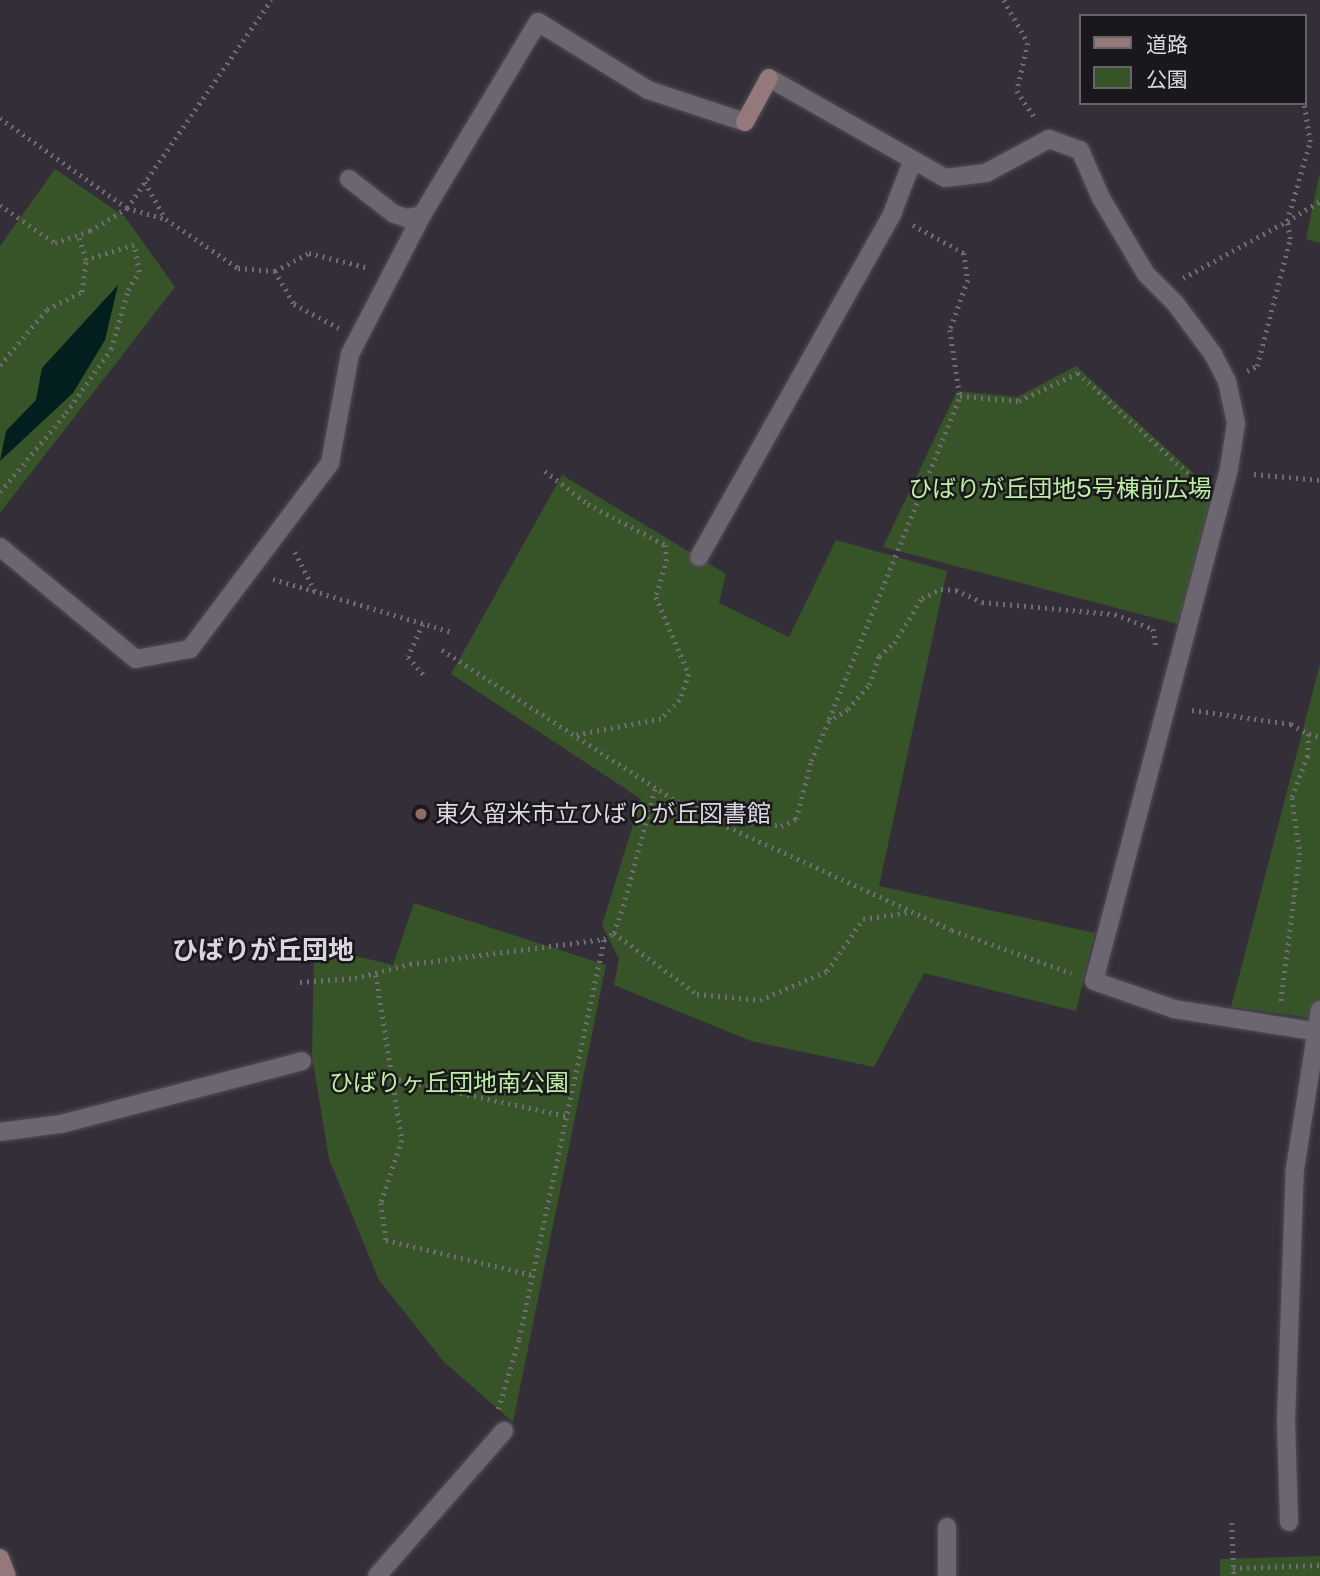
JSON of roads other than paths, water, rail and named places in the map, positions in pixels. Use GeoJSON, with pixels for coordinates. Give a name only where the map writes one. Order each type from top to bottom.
{"type":"FeatureCollection","features":[{"type":"Feature","properties":{"kind":"street"},"geometry":{"type":"LineString","coordinates":[[0,547],[136,659],[190,649],[330,463],[350,354],[422,215],[538,22],[648,90],[745,122],[769,78],[912,162],[945,178],[986,173],[1049,139],[1080,150],[1101,198],[1146,274],[1162,289],[1213,354],[1227,380],[1236,423],[1229,469],[1094,981],[1174,1009],[1317,1032]]}},
{"type":"Feature","properties":{"kind":"street"},"geometry":{"type":"LineString","coordinates":[[699,557],[892,214],[912,162]]}},
{"type":"Feature","properties":{"kind":"street"},"geometry":{"type":"LineString","coordinates":[[349,179],[394,214],[408,218],[422,215]]}},
{"type":"Feature","properties":{"kind":"street"},"geometry":{"type":"LineString","coordinates":[[1289,1522],[1286,1421],[1295,1169],[1320,1010]]}},
{"type":"Feature","properties":{"kind":"street"},"geometry":{"type":"LineString","coordinates":[[0,1132],[61,1124],[302,1061]]}},
{"type":"Feature","properties":{"kind":"street"},"geometry":{"type":"LineString","coordinates":[[377,1576],[498,1427]]}},
{"type":"Feature","properties":{"kind":"street"},"geometry":{"type":"LineString","coordinates":[[947,1527],[947,1576]]}},
{"type":"Feature","properties":{"kind":"street"},"geometry":{"type":"LineString","coordinates":[[0,1558],[7,1576]]}},
{"type":"Feature","properties":{"kind":"place","name":"東久留米市立ひばりが丘図書館"},"geometry":{"type":"Point","coordinates":[421,814]}},
{"type":"Feature","properties":{"kind":"district","name":"ひばりが丘団地"},"geometry":{"type":"Point","coordinates":[263,950]}},
{"type":"Feature","properties":{"kind":"park label","name":"ひばりが丘団地5号棟前広場"},"geometry":{"type":"Point","coordinates":[1060,489]}},
{"type":"Feature","properties":{"kind":"park label","name":"ひばりヶ丘団地南公園"},"geometry":{"type":"Point","coordinates":[449,1083]}}]}
